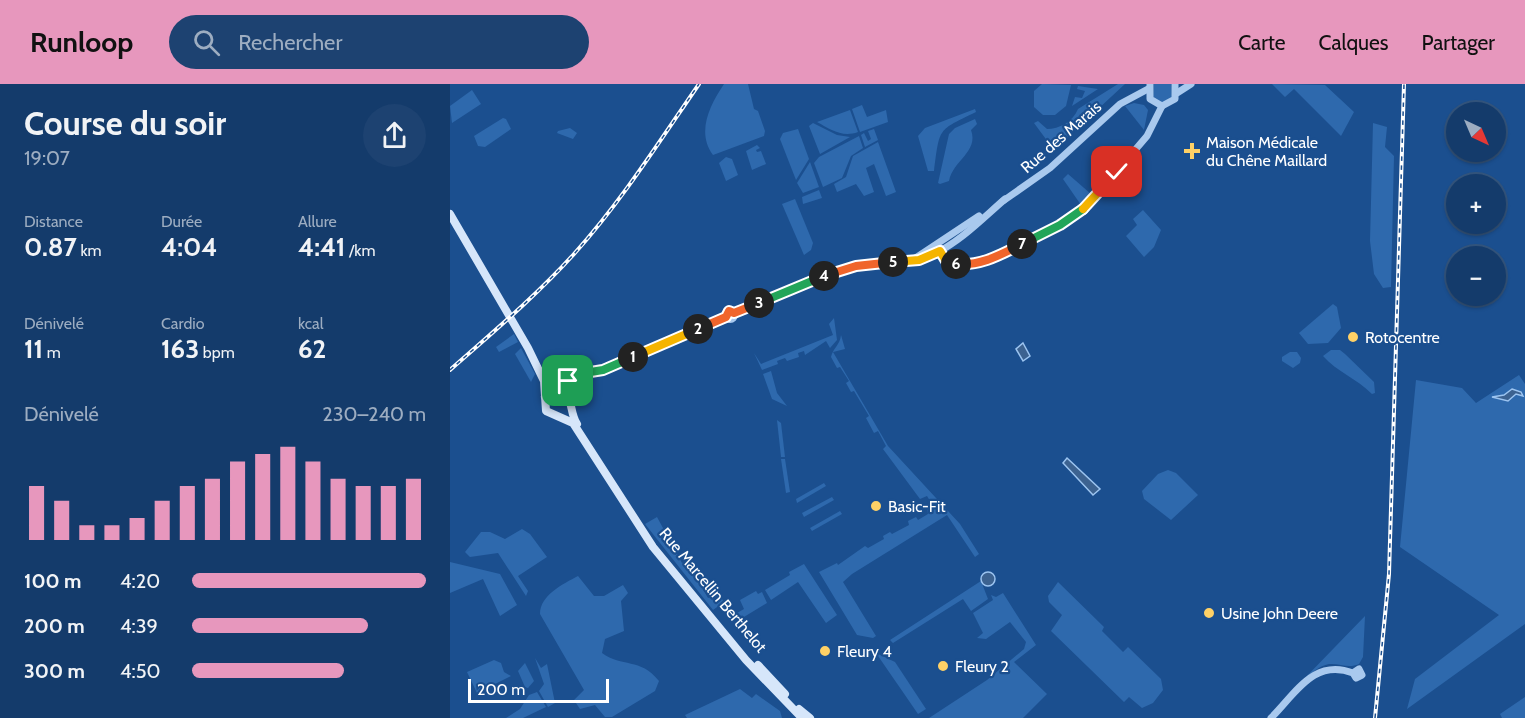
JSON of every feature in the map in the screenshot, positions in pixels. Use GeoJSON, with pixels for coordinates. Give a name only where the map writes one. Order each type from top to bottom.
{"type":"FeatureCollection","features":[{"type":"Feature","properties":{"kind":"main road"},"geometry":{"type":"LineString","coordinates":[[450,214],[528,348],[544,381],[545,397]]}},
{"type":"Feature","properties":{"kind":"main road"},"geometry":{"type":"LineString","coordinates":[[544,381],[555,390],[568,395]]}},
{"type":"Feature","properties":{"kind":"main road"},"geometry":{"type":"LineString","coordinates":[[545,397],[555,390]]}},
{"type":"Feature","properties":{"kind":"main road","name":"Rue Marcellin Berthelot"},"geometry":{"type":"LineString","coordinates":[[568,395],[572,417],[660,552],[728,634],[810,718]]}},
{"type":"Feature","properties":{"kind":"main road","name":"Rue Marcellin Berthelot"},"geometry":{"type":"LineString","coordinates":[[545,397],[546,411],[573,423],[653,548],[752,667],[802,718]]}},
{"type":"Feature","properties":{"kind":"main road"},"geometry":{"type":"LineString","coordinates":[[560,416],[570,408]]}},
{"type":"Feature","properties":{"kind":"street"},"geometry":{"type":"LineString","coordinates":[[1177,93],[1175,84],[1184,84]]}},
{"type":"Feature","properties":{"kind":"street"},"geometry":{"type":"LineString","coordinates":[[1134,96],[1162,106],[1172,103],[1177,93],[1191,84]]}},
{"type":"Feature","properties":{"kind":"street"},"geometry":{"type":"LineString","coordinates":[[1149,87],[1153,124]]}},
{"type":"Feature","properties":{"kind":"street","name":"Rue des Marais"},"geometry":{"type":"LineString","coordinates":[[953,239],[1045,172],[1113,110],[1149,87]]}},
{"type":"Feature","properties":{"kind":"street"},"geometry":{"type":"LineString","coordinates":[[943,249],[950,262],[971,265],[981,263],[1069,220],[1095,197],[1147,136],[1162,106]]}},
{"type":"Feature","properties":{"kind":"street"},"geometry":{"type":"LineString","coordinates":[[555,390],[573,377],[603,370],[726,317],[732,319],[734,313],[822,277],[855,266],[911,261],[943,249],[953,239]]}},
{"type":"Feature","properties":{"kind":"street"},"geometry":{"type":"LineString","coordinates":[[911,261],[953,239]]}},
{"type":"Feature","properties":{"kind":"street"},"geometry":{"type":"LineString","coordinates":[[568,395],[573,377]]}},
{"type":"Feature","properties":{"kind":"street"},"geometry":{"type":"LineString","coordinates":[[1271,718],[1317,672],[1333,667],[1353,673]]}},
{"type":"Feature","properties":{"kind":"shaded area"},"geometry":{"type":"Polygon","coordinates":[[[724,84],[748,84],[754,109],[758,111],[765,131],[764,136],[713,155],[708,146],[705,128],[710,110],[724,84]]]}},
{"type":"Feature","properties":{"kind":"shaded area"},"geometry":{"type":"Polygon","coordinates":[[[1042,84],[1071,85],[1066,106],[1055,115],[1043,115],[1034,107],[1034,91],[1042,84]]]}},
{"type":"Feature","properties":{"kind":"shaded area"},"geometry":{"type":"Polygon","coordinates":[[[1118,84],[1125,84],[1057,147],[1051,146],[1034,123],[1038,121],[1047,129],[1061,126],[1073,118],[1078,109],[1118,84]]]}},
{"type":"Feature","properties":{"kind":"shaded area"},"geometry":{"type":"Polygon","coordinates":[[[1154,84],[1171,84],[1172,98],[1163,103],[1153,98],[1154,84]]]}},
{"type":"Feature","properties":{"kind":"shaded area"},"geometry":{"type":"Polygon","coordinates":[[[1272,84],[1325,85],[1354,112],[1341,136],[1294,89],[1285,97],[1272,84]]]}},
{"type":"Feature","properties":{"kind":"shaded area"},"geometry":{"type":"Polygon","coordinates":[[[1078,86],[1098,89],[1072,106],[1075,97],[1082,98],[1085,91],[1077,89],[1078,86]]]}},
{"type":"Feature","properties":{"kind":"shaded area"},"geometry":{"type":"Polygon","coordinates":[[[472,90],[481,104],[452,123],[450,106],[472,90]]]}},
{"type":"Feature","properties":{"kind":"shaded area"},"geometry":{"type":"Polygon","coordinates":[[[1134,103],[1144,105],[1148,110],[1144,130],[1125,106],[1134,103]]]}},
{"type":"Feature","properties":{"kind":"shaded area"},"geometry":{"type":"Polygon","coordinates":[[[862,105],[867,117],[886,110],[888,122],[860,132],[852,109],[862,105]]]}},
{"type":"Feature","properties":{"kind":"shaded area"},"geometry":{"type":"Polygon","coordinates":[[[975,109],[976,112],[947,127],[943,132],[934,171],[928,171],[918,136],[925,128],[975,109]]]}},
{"type":"Feature","properties":{"kind":"shaded area"},"geometry":{"type":"Polygon","coordinates":[[[850,110],[858,132],[841,133],[817,122],[850,110]]]}},
{"type":"Feature","properties":{"kind":"shaded area"},"geometry":{"type":"Polygon","coordinates":[[[503,118],[506,119],[511,129],[485,147],[478,146],[474,136],[503,118]]]}},
{"type":"Feature","properties":{"kind":"shaded area"},"geometry":{"type":"Polygon","coordinates":[[[975,119],[977,124],[971,130],[973,138],[969,150],[955,167],[949,181],[938,183],[949,134],[955,128],[975,119]]]}},
{"type":"Feature","properties":{"kind":"shaded area"},"geometry":{"type":"Polygon","coordinates":[[[813,123],[837,135],[850,137],[820,154],[809,126],[813,123]]]}},
{"type":"Feature","properties":{"kind":"shaded area"},"geometry":{"type":"Polygon","coordinates":[[[1373,123],[1387,127],[1385,147],[1394,156],[1391,287],[1383,288],[1374,274],[1370,241],[1373,123]]]}},
{"type":"Feature","properties":{"kind":"shaded area"},"geometry":{"type":"Polygon","coordinates":[[[570,128],[577,133],[573,139],[557,133],[558,131],[570,128]]]}},
{"type":"Feature","properties":{"kind":"shaded area"},"geometry":{"type":"Polygon","coordinates":[[[798,129],[809,159],[796,180],[780,139],[783,133],[798,129]]]}},
{"type":"Feature","properties":{"kind":"shaded area"},"geometry":{"type":"Polygon","coordinates":[[[874,129],[878,140],[865,147],[861,135],[864,133],[868,141],[871,139],[868,131],[874,129]]]}},
{"type":"Feature","properties":{"kind":"shaded area"},"geometry":{"type":"Polygon","coordinates":[[[859,136],[863,148],[851,156],[842,178],[823,187],[814,163],[819,157],[859,136]]]}},
{"type":"Feature","properties":{"kind":"shaded area"},"geometry":{"type":"Polygon","coordinates":[[[878,142],[896,192],[886,196],[874,164],[866,168],[874,192],[864,196],[856,184],[837,192],[834,184],[846,177],[853,156],[878,142]]]}},
{"type":"Feature","properties":{"kind":"shaded area"},"geometry":{"type":"Polygon","coordinates":[[[757,145],[760,148],[756,150],[761,151],[766,164],[752,170],[746,151],[757,145]]]}},
{"type":"Feature","properties":{"kind":"shaded area"},"geometry":{"type":"Polygon","coordinates":[[[726,157],[732,159],[738,175],[726,181],[719,163],[726,157]]]}},
{"type":"Feature","properties":{"kind":"shaded area"},"geometry":{"type":"Polygon","coordinates":[[[810,162],[819,187],[803,193],[797,183],[810,162]]]}},
{"type":"Feature","properties":{"kind":"shaded area"},"geometry":{"type":"Polygon","coordinates":[[[1068,174],[1091,194],[1081,205],[1063,179],[1068,174]]]}},
{"type":"Feature","properties":{"kind":"shaded area"},"geometry":{"type":"Polygon","coordinates":[[[819,190],[822,198],[803,204],[802,197],[819,190]]]}},
{"type":"Feature","properties":{"kind":"shaded area"},"geometry":{"type":"Polygon","coordinates":[[[795,199],[813,243],[811,250],[804,255],[782,204],[795,199]]]}},
{"type":"Feature","properties":{"kind":"shaded area"},"geometry":{"type":"Polygon","coordinates":[[[1143,210],[1161,230],[1154,247],[1144,257],[1126,236],[1137,225],[1133,219],[1143,210]]]}},
{"type":"Feature","properties":{"kind":"shaded area"},"geometry":{"type":"Polygon","coordinates":[[[1333,304],[1337,307],[1341,328],[1328,343],[1308,344],[1299,333],[1333,304]]]}},
{"type":"Feature","properties":{"kind":"shaded area"},"geometry":{"type":"Polygon","coordinates":[[[834,318],[837,340],[830,348],[826,341],[805,355],[804,351],[798,353],[799,357],[787,361],[785,358],[777,361],[778,364],[762,370],[754,353],[761,364],[833,335],[829,324],[834,318]]]}},
{"type":"Feature","properties":{"kind":"shaded area"},"geometry":{"type":"Polygon","coordinates":[[[514,334],[518,342],[499,352],[496,347],[514,334]]]}},
{"type":"Feature","properties":{"kind":"shaded area"},"geometry":{"type":"Polygon","coordinates":[[[841,335],[845,349],[833,352],[888,446],[960,524],[979,554],[975,557],[947,515],[852,574],[843,582],[876,636],[873,638],[857,635],[819,572],[837,563],[838,565],[865,546],[868,548],[884,539],[883,536],[890,532],[892,534],[909,525],[908,521],[916,517],[918,520],[928,514],[927,507],[932,504],[927,496],[920,499],[883,449],[886,446],[878,431],[874,433],[866,418],[869,416],[854,391],[851,392],[846,383],[849,381],[840,367],[837,368],[831,357],[833,351],[839,341],[841,335]]]}},
{"type":"Feature","properties":{"kind":"shaded area"},"geometry":{"type":"Polygon","coordinates":[[[1023,343],[1030,356],[1023,361],[1016,349],[1023,343]]]}},
{"type":"Feature","properties":{"kind":"shaded area"},"geometry":{"type":"Polygon","coordinates":[[[521,348],[535,374],[531,382],[515,354],[521,348]]]}},
{"type":"Feature","properties":{"kind":"shaded area"},"geometry":{"type":"Polygon","coordinates":[[[1331,350],[1340,350],[1374,382],[1375,393],[1372,394],[1328,362],[1323,356],[1331,350]]]}},
{"type":"Feature","properties":{"kind":"shaded area"},"geometry":{"type":"Polygon","coordinates":[[[1290,352],[1297,352],[1301,358],[1300,363],[1293,368],[1282,361],[1282,357],[1290,352]]]}},
{"type":"Feature","properties":{"kind":"shaded area"},"geometry":{"type":"Polygon","coordinates":[[[771,371],[777,393],[787,406],[772,399],[763,374],[771,371]]]}},
{"type":"Feature","properties":{"kind":"shaded area"},"geometry":{"type":"Polygon","coordinates":[[[1519,375],[1525,384],[1525,624],[1407,709],[1415,679],[1499,615],[1400,547],[1416,380],[1462,388],[1476,403],[1519,375]]]}},
{"type":"Feature","properties":{"kind":"shaded area"},"geometry":{"type":"Polygon","coordinates":[[[1512,389],[1521,392],[1523,396],[1516,394],[1508,401],[1492,397],[1504,395],[1512,389]]]}},
{"type":"Feature","properties":{"kind":"shaded area"},"geometry":{"type":"Polygon","coordinates":[[[777,420],[781,423],[785,457],[781,457],[777,420]]]}},
{"type":"Feature","properties":{"kind":"shaded area"},"geometry":{"type":"Polygon","coordinates":[[[1067,458],[1100,489],[1093,495],[1063,463],[1067,458]]]}},
{"type":"Feature","properties":{"kind":"shaded area"},"geometry":{"type":"Polygon","coordinates":[[[781,459],[785,459],[790,492],[786,493],[781,459]]]}},
{"type":"Feature","properties":{"kind":"shaded area"},"geometry":{"type":"Polygon","coordinates":[[[1168,470],[1176,473],[1198,495],[1171,520],[1144,499],[1142,491],[1158,474],[1168,470]]]}},
{"type":"Feature","properties":{"kind":"shaded area"},"geometry":{"type":"Polygon","coordinates":[[[824,483],[826,486],[797,503],[796,499],[824,483]]]}},
{"type":"Feature","properties":{"kind":"shaded area"},"geometry":{"type":"Polygon","coordinates":[[[832,497],[834,500],[804,517],[802,513],[832,497]]]}},
{"type":"Feature","properties":{"kind":"shaded area"},"geometry":{"type":"Polygon","coordinates":[[[840,511],[842,514],[812,531],[810,528],[840,511]]]}},
{"type":"Feature","properties":{"kind":"shaded area"},"geometry":{"type":"Polygon","coordinates":[[[657,517],[682,563],[687,561],[708,598],[718,593],[724,602],[713,610],[645,524],[657,517]]]}},
{"type":"Feature","properties":{"kind":"shaded area"},"geometry":{"type":"Polygon","coordinates":[[[522,529],[530,534],[547,557],[518,576],[528,591],[526,596],[498,553],[470,557],[465,552],[481,532],[490,532],[505,539],[522,529]]]}},
{"type":"Feature","properties":{"kind":"shaded area"},"geometry":{"type":"Polygon","coordinates":[[[450,562],[500,574],[517,605],[500,616],[483,579],[450,593],[450,562]]]}},
{"type":"Feature","properties":{"kind":"shaded area"},"geometry":{"type":"Polygon","coordinates":[[[804,564],[837,615],[826,623],[798,582],[771,600],[765,590],[804,564]]]}},
{"type":"Feature","properties":{"kind":"shaded area"},"geometry":{"type":"Polygon","coordinates":[[[985,572],[991,572],[995,579],[991,586],[985,586],[981,582],[981,576],[985,572]]]}},
{"type":"Feature","properties":{"kind":"shaded area"},"geometry":{"type":"Polygon","coordinates":[[[578,576],[594,596],[604,596],[623,585],[628,593],[621,601],[624,631],[605,639],[602,653],[609,658],[645,669],[659,681],[655,691],[612,717],[605,717],[595,705],[580,709],[574,700],[584,690],[540,614],[541,607],[548,596],[578,576]]]}},
{"type":"Feature","properties":{"kind":"shaded area"},"geometry":{"type":"Polygon","coordinates":[[[981,581],[988,599],[971,611],[963,599],[893,643],[890,640],[981,581]]]}},
{"type":"Feature","properties":{"kind":"shaded area"},"geometry":{"type":"Polygon","coordinates":[[[1058,582],[1104,627],[1102,631],[1123,652],[1128,647],[1161,679],[1163,690],[1153,703],[1142,708],[1129,697],[1124,702],[1051,631],[1062,615],[1049,602],[1048,596],[1058,582]]]}},
{"type":"Feature","properties":{"kind":"shaded area"},"geometry":{"type":"Polygon","coordinates":[[[756,591],[758,594],[762,592],[767,603],[739,620],[737,613],[744,609],[740,600],[756,591]]]}},
{"type":"Feature","properties":{"kind":"shaded area"},"geometry":{"type":"Polygon","coordinates":[[[1003,593],[1036,645],[1014,662],[1047,694],[1023,718],[929,718],[987,680],[1024,649],[1026,642],[1010,622],[986,639],[977,638],[983,633],[973,613],[993,600],[991,595],[996,597],[1003,593]]]}},
{"type":"Feature","properties":{"kind":"shaded area"},"geometry":{"type":"Polygon","coordinates":[[[1365,616],[1363,657],[1359,664],[1325,665],[1304,679],[1365,616]]]}},
{"type":"Feature","properties":{"kind":"shaded area"},"geometry":{"type":"Polygon","coordinates":[[[876,653],[895,662],[926,709],[918,714],[876,653]]]}},
{"type":"Feature","properties":{"kind":"shaded area"},"geometry":{"type":"Polygon","coordinates":[[[535,658],[541,668],[547,664],[555,703],[548,707],[539,691],[544,684],[535,658]]]}},
{"type":"Feature","properties":{"kind":"shaded area"},"geometry":{"type":"Polygon","coordinates":[[[494,660],[501,663],[504,672],[511,676],[477,693],[467,672],[494,660]]]}},
{"type":"Feature","properties":{"kind":"shaded area"},"geometry":{"type":"Polygon","coordinates":[[[525,663],[534,681],[528,688],[525,687],[518,671],[525,663]]]}},
{"type":"Feature","properties":{"kind":"shaded area"},"geometry":{"type":"Polygon","coordinates":[[[740,689],[752,698],[756,694],[780,711],[782,718],[687,718],[685,715],[740,689]]]}},
{"type":"Feature","properties":{"kind":"shaded area"},"geometry":{"type":"Polygon","coordinates":[[[537,692],[546,707],[523,718],[506,718],[520,709],[529,695],[537,692]]]}},
{"type":"Feature","properties":{"kind":"shaded area"},"geometry":{"type":"Polygon","coordinates":[[[1525,697],[1525,718],[1502,718],[1500,714],[1525,697]]]}},
{"type":"Feature","properties":{"kind":"railway"},"geometry":{"type":"LineString","coordinates":[[450,370],[498,328],[574,254],[624,193],[699,84]]}},
{"type":"Feature","properties":{"kind":"railway"},"geometry":{"type":"LineString","coordinates":[[1375,718],[1389,574],[1404,84]]}},
{"type":"Feature","properties":{"kind":"place","name":"Maison Médicale du Chêne Maillard"},"geometry":{"type":"Point","coordinates":[1192,151]}},
{"type":"Feature","properties":{"kind":"place","name":"Rotocentre"},"geometry":{"type":"Point","coordinates":[1353,337]}},
{"type":"Feature","properties":{"kind":"place","name":"Basic-Fit"},"geometry":{"type":"Point","coordinates":[876,506]}},
{"type":"Feature","properties":{"kind":"place","name":"Usine John Deere"},"geometry":{"type":"Point","coordinates":[1209,613]}},
{"type":"Feature","properties":{"kind":"place","name":"Fleury 4"},"geometry":{"type":"Point","coordinates":[825,651]}},
{"type":"Feature","properties":{"kind":"place","name":"Fleury 2"},"geometry":{"type":"Point","coordinates":[943,666]}},
{"type":"Feature","properties":{"kind":"route"},"geometry":{"type":"LineString","coordinates":[[568,381],[578,374],[603,370],[720,320],[726,317],[729,311],[734,313],[855,266],[919,260],[940,251],[946,261],[971,265],[981,263],[1069,220],[1085,207],[1117,172]]}}]}
